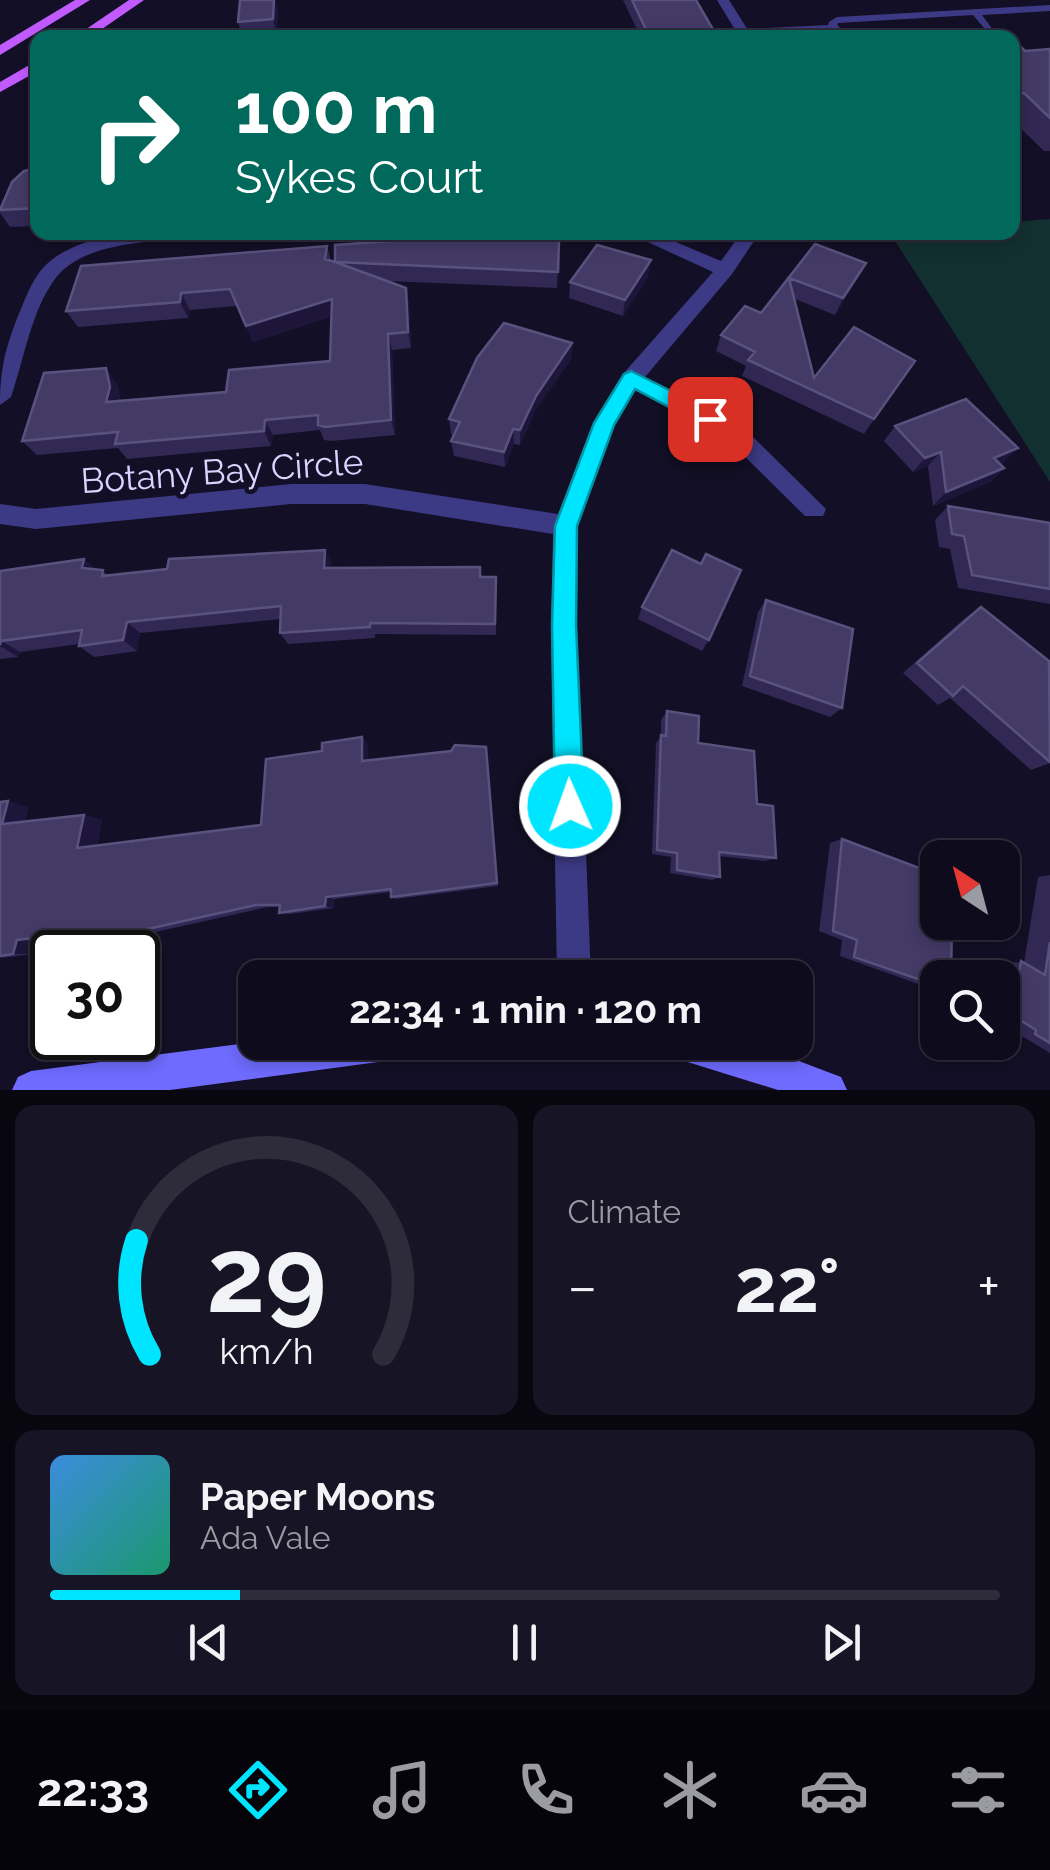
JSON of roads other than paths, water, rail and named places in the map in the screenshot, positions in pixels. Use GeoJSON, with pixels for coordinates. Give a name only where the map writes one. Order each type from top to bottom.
{"type":"FeatureCollection","features":[{"type":"Feature","properties":{"kind":"main road"},"geometry":{"type":"LineString","coordinates":[[35,30],[84,0]]}},
{"type":"Feature","properties":{"kind":"main road"},"geometry":{"type":"LineString","coordinates":[[91,30],[138,0]]}},
{"type":"Feature","properties":{"kind":"main road"},"geometry":{"type":"LineString","coordinates":[[0,51],[30,33]]}},
{"type":"Feature","properties":{"kind":"main road"},"geometry":{"type":"LineString","coordinates":[[0,88],[30,69]]}},
{"type":"Feature","properties":{"kind":"street"},"geometry":{"type":"LineString","coordinates":[[724,0],[743,30]]}},
{"type":"Feature","properties":{"kind":"street"},"geometry":{"type":"LineString","coordinates":[[0,397],[43,284],[60,263],[85,250],[143,240]]}},
{"type":"Feature","properties":{"kind":"street"},"geometry":{"type":"LineString","coordinates":[[654,240],[725,270]]}},
{"type":"Feature","properties":{"kind":"street"},"geometry":{"type":"LineString","coordinates":[[573,960],[564,625],[566,526],[604,423],[631,378],[725,270],[746,240]]}},
{"type":"Feature","properties":{"kind":"street"},"geometry":{"type":"LineString","coordinates":[[631,378],[734,432],[814,509]]}},
{"type":"Feature","properties":{"kind":"street","name":"Botany Bay Circle"},"geometry":{"type":"LineString","coordinates":[[0,514],[36,519],[291,494],[365,494],[566,526]]}},
{"type":"Feature","properties":{"kind":"street"},"geometry":{"type":"LineString","coordinates":[[31,1090],[257,1060]]}},
{"type":"Feature","properties":{"kind":"street"},"geometry":{"type":"LineString","coordinates":[[747,1060],[828,1090]]}},
{"type":"Feature","properties":{"kind":"lane"},"geometry":{"type":"LineString","coordinates":[[809,30],[834,28],[836,20],[1050,8]]}},
{"type":"Feature","properties":{"kind":"lane"},"geometry":{"type":"LineString","coordinates":[[975,12],[990,30]]}}]}
